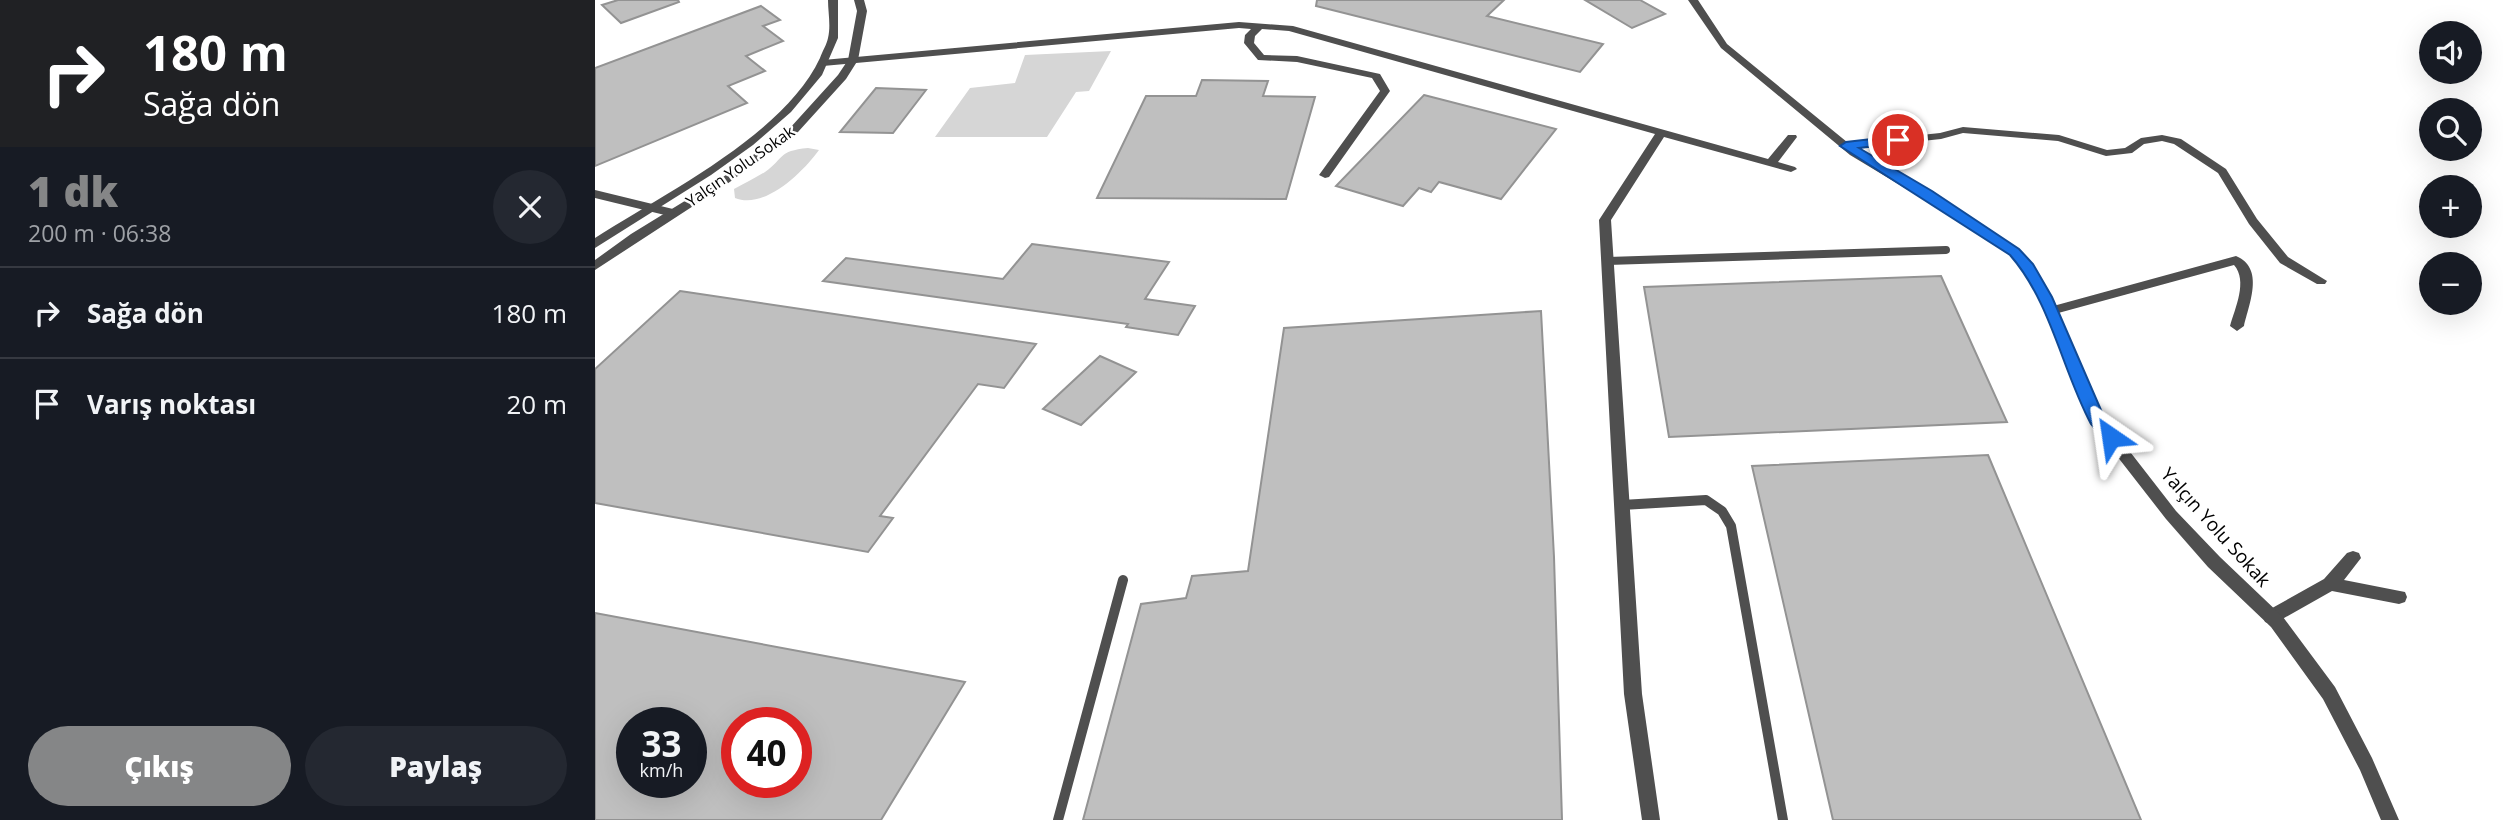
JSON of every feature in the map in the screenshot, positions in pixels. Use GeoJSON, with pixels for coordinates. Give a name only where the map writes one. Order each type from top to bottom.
{"type":"FeatureCollection","features":[{"type":"Feature","properties":{"kind":"street","name":"Yalçın Yolu Sokak"},"geometry":{"type":"LineString","coordinates":[[595,244],[703,176],[771,128],[816,78],[831,46],[838,16],[834,0]]}},
{"type":"Feature","properties":{"kind":"street","name":"Yalçın Yolu Sokak"},"geometry":{"type":"LineString","coordinates":[[595,266],[723,182],[794,130],[842,77],[853,60],[862,11],[859,0]]}},
{"type":"Feature","properties":{"kind":"street","name":"Yalçın Yolu Sokak"},"geometry":{"type":"LineString","coordinates":[[1693,0],[1724,46],[1846,146],[1927,194],[2015,252],[2028,267],[2051,312],[2097,420],[2171,514],[2214,562],[2271,617],[2329,693],[2366,764],[2390,820]]}},
{"type":"Feature","properties":{"kind":"street"},"geometry":{"type":"LineString","coordinates":[[823,63],[1239,25],[1290,28],[1791,169]]}},
{"type":"Feature","properties":{"kind":"street"},"geometry":{"type":"LineString","coordinates":[[1260,26],[1250,35],[1249,43],[1261,58],[1297,59],[1376,76],[1385,91],[1325,175]]}},
{"type":"Feature","properties":{"kind":"street"},"geometry":{"type":"LineString","coordinates":[[1846,146],[1941,136],[1963,130],[2059,138],[2106,153],[2128,151],[2141,141],[2162,138],[2177,141],[2222,171],[2253,221],[2284,260],[2321,281]]}},
{"type":"Feature","properties":{"kind":"street"},"geometry":{"type":"LineString","coordinates":[[1650,820],[1633,694],[1605,220],[1662,132]]}},
{"type":"Feature","properties":{"kind":"street"},"geometry":{"type":"LineString","coordinates":[[1772,162],[1792,137]]}},
{"type":"Feature","properties":{"kind":"street"},"geometry":{"type":"LineString","coordinates":[[595,194],[673,213]]}},
{"type":"Feature","properties":{"kind":"street"},"geometry":{"type":"LineString","coordinates":[[2051,312],[2236,260],[2245,265],[2248,275],[2237,326]]}},
{"type":"Feature","properties":{"kind":"street"},"geometry":{"type":"LineString","coordinates":[[2271,617],[2330,584],[2353,558]]}},
{"type":"Feature","properties":{"kind":"street"},"geometry":{"type":"LineString","coordinates":[[2330,584],[2399,597]]}},
{"type":"Feature","properties":{"kind":"lane"},"geometry":{"type":"LineString","coordinates":[[1608,261],[1946,250]]}},
{"type":"Feature","properties":{"kind":"lane"},"geometry":{"type":"LineString","coordinates":[[1622,505],[1706,500],[1722,511],[1731,526],[1783,820]]}},
{"type":"Feature","properties":{"kind":"lane"},"geometry":{"type":"LineString","coordinates":[[1058,820],[1123,580]]}},
{"type":"Feature","properties":{"kind":"shaded area"},"geometry":{"type":"Polygon","coordinates":[[[1111,51],[1089,91],[1076,92],[1047,137],[935,137],[970,88],[1015,83],[1025,55],[1111,51]]]}},
{"type":"Feature","properties":{"kind":"shaded area"},"geometry":{"type":"Polygon","coordinates":[[[808,148],[819,150],[782,187],[759,199],[735,198],[734,189],[765,172],[786,153],[808,148]]]}},
{"type":"Feature","properties":{"kind":"building"},"geometry":{"type":"Polygon","coordinates":[[[618,0],[679,2],[621,23],[602,5],[618,0]]]}},
{"type":"Feature","properties":{"kind":"building"},"geometry":{"type":"Polygon","coordinates":[[[1317,0],[1504,0],[1487,16],[1603,44],[1580,72],[1316,6],[1317,0]]]}},
{"type":"Feature","properties":{"kind":"building"},"geometry":{"type":"Polygon","coordinates":[[[1585,0],[1640,0],[1665,14],[1632,28],[1585,0]]]}},
{"type":"Feature","properties":{"kind":"building"},"geometry":{"type":"Polygon","coordinates":[[[761,6],[780,20],[763,26],[783,41],[746,56],[765,71],[728,86],[747,103],[595,166],[595,68],[761,6]]]}},
{"type":"Feature","properties":{"kind":"building"},"geometry":{"type":"Polygon","coordinates":[[[1202,80],[1268,81],[1263,96],[1315,97],[1286,199],[1097,198],[1146,96],[1196,96],[1202,80]]]}},
{"type":"Feature","properties":{"kind":"building"},"geometry":{"type":"Polygon","coordinates":[[[876,88],[926,90],[893,133],[840,132],[876,88]]]}},
{"type":"Feature","properties":{"kind":"building"},"geometry":{"type":"Polygon","coordinates":[[[1424,95],[1556,129],[1501,199],[1439,182],[1431,192],[1419,188],[1403,206],[1336,186],[1424,95]]]}},
{"type":"Feature","properties":{"kind":"building"},"geometry":{"type":"Polygon","coordinates":[[[1032,244],[1169,262],[1145,299],[1195,306],[1178,335],[1126,327],[1128,324],[823,281],[846,258],[1003,279],[1032,244]]]}},
{"type":"Feature","properties":{"kind":"building"},"geometry":{"type":"Polygon","coordinates":[[[1941,276],[2007,422],[1669,437],[1644,287],[1941,276]]]}},
{"type":"Feature","properties":{"kind":"building"},"geometry":{"type":"Polygon","coordinates":[[[680,291],[1036,344],[1004,388],[978,384],[880,516],[893,518],[868,552],[595,503],[595,369],[680,291]]]}},
{"type":"Feature","properties":{"kind":"building"},"geometry":{"type":"Polygon","coordinates":[[[1541,311],[1554,557],[1562,820],[1083,820],[1141,604],[1186,598],[1192,576],[1248,571],[1284,328],[1541,311]]]}},
{"type":"Feature","properties":{"kind":"building"},"geometry":{"type":"Polygon","coordinates":[[[1100,356],[1136,372],[1081,425],[1043,409],[1100,356]]]}},
{"type":"Feature","properties":{"kind":"building"},"geometry":{"type":"Polygon","coordinates":[[[1988,455],[2141,820],[1833,820],[1752,466],[1988,455]]]}},
{"type":"Feature","properties":{"kind":"building"},"geometry":{"type":"Polygon","coordinates":[[[595,613],[965,682],[881,820],[595,820],[595,613]]]}},
{"type":"Feature","properties":{"kind":"route"},"geometry":{"type":"LineString","coordinates":[[1898,140],[1846,146],[1927,194],[2015,252],[2028,267],[2044,297],[2097,420],[2111,437]]}}]}
